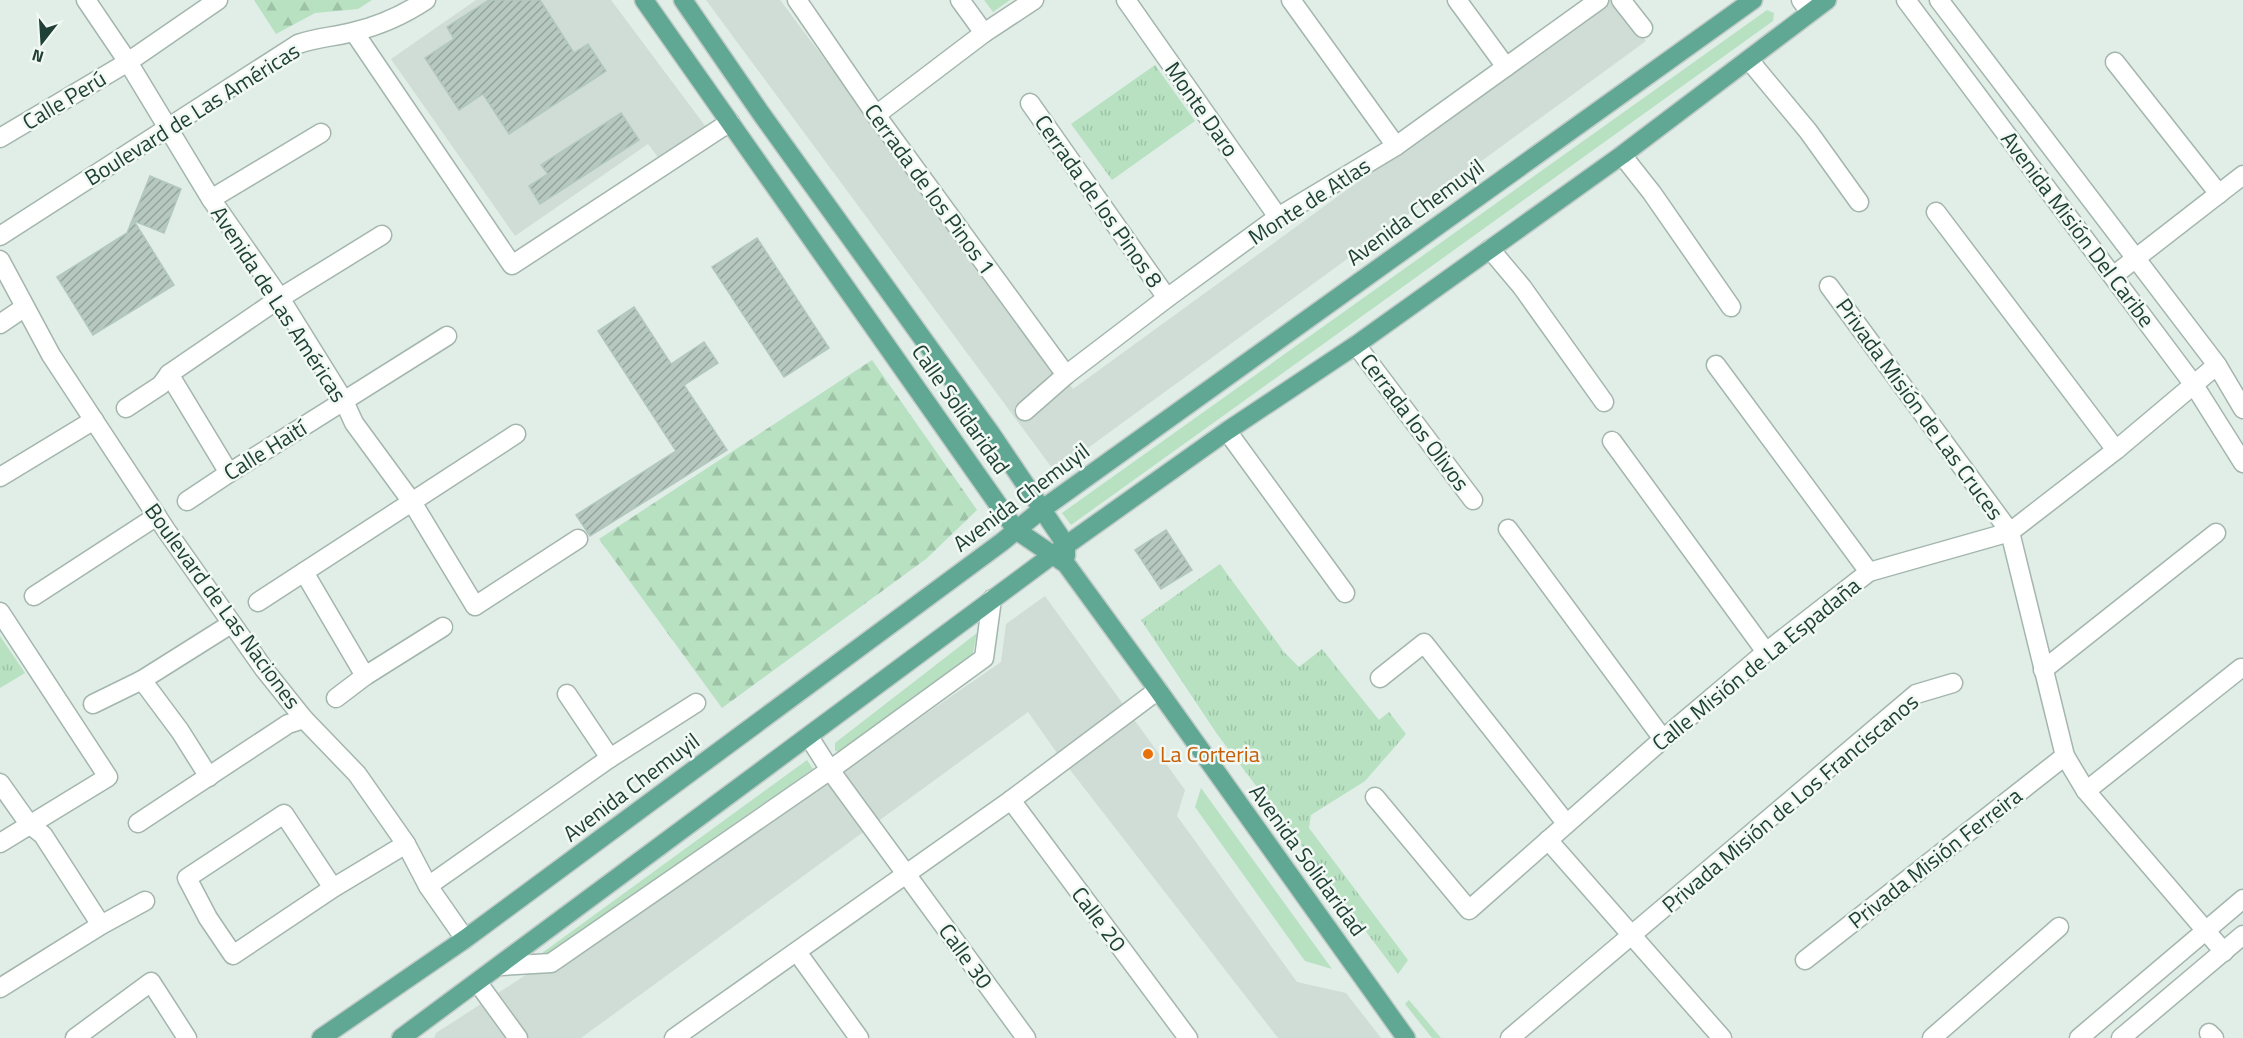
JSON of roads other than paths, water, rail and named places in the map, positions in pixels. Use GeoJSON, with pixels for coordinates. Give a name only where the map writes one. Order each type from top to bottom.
{"type":"FeatureCollection","features":[{"type":"Feature","properties":{"kind":"main road","name":"Calle Solidaridad"},"geometry":{"type":"LineString","coordinates":[[644,0],[1017,530],[1059,560]]}},
{"type":"Feature","properties":{"kind":"main road","name":"Calle Solidaridad"},"geometry":{"type":"LineString","coordinates":[[682,0],[992,435],[1066,545]]}},
{"type":"Feature","properties":{"kind":"main road","name":"Avenida Chemuyil"},"geometry":{"type":"LineString","coordinates":[[321,1038],[465,939],[1041,510],[1753,0]]}},
{"type":"Feature","properties":{"kind":"main road"},"geometry":{"type":"LineString","coordinates":[[401,1038],[416,1032],[478,982],[992,599],[1059,560],[1066,545],[1227,431],[1356,345],[1622,155],[1749,60],[1806,6],[1827,0]]}},
{"type":"Feature","properties":{"kind":"main road","name":"Avenida Solidaridad"},"geometry":{"type":"LineString","coordinates":[[1059,560],[1158,690],[1405,1038]]}},
{"type":"Feature","properties":{"kind":"street","name":"Avenida de Las Américas"},"geometry":{"type":"LineString","coordinates":[[86,0],[128,62],[211,199],[280,298],[344,400],[354,423],[412,502],[475,606],[578,539]]}},
{"type":"Feature","properties":{"kind":"street","name":"Calle Perú"},"geometry":{"type":"LineString","coordinates":[[0,138],[128,62],[218,0]]}},
{"type":"Feature","properties":{"kind":"street","name":"Boulevard de Las Américas"},"geometry":{"type":"LineString","coordinates":[[0,236],[168,130],[298,44],[320,37],[354,32],[411,10],[426,0]]}},
{"type":"Feature","properties":{"kind":"street","name":"Cerrada de los Pinos 1"},"geometry":{"type":"LineString","coordinates":[[797,0],[876,115],[1066,375]]}},
{"type":"Feature","properties":{"kind":"street"},"geometry":{"type":"LineString","coordinates":[[960,0],[984,33]]}},
{"type":"Feature","properties":{"kind":"street"},"geometry":{"type":"LineString","coordinates":[[876,115],[984,33],[1034,0]]}},
{"type":"Feature","properties":{"kind":"street","name":"Monte Daro"},"geometry":{"type":"LineString","coordinates":[[1126,0],[1278,217]]}},
{"type":"Feature","properties":{"kind":"street"},"geometry":{"type":"LineString","coordinates":[[1291,0],[1396,146]]}},
{"type":"Feature","properties":{"kind":"street"},"geometry":{"type":"LineString","coordinates":[[1457,0],[1506,67]]}},
{"type":"Feature","properties":{"kind":"street","name":"Monte de Atlas"},"geometry":{"type":"LineString","coordinates":[[1025,411],[1066,375],[1278,217],[1396,146],[1599,0]]}},
{"type":"Feature","properties":{"kind":"street"},"geometry":{"type":"LineString","coordinates":[[1620,0],[1643,28]]}},
{"type":"Feature","properties":{"kind":"street","name":"Avenida Misión Del Caribe"},"geometry":{"type":"LineString","coordinates":[[1906,0],[2194,385],[2243,463]]}},
{"type":"Feature","properties":{"kind":"street","name":"Avenida Misión Del Caribe"},"geometry":{"type":"LineString","coordinates":[[1939,0],[2217,365],[2243,409]]}},
{"type":"Feature","properties":{"kind":"street"},"geometry":{"type":"LineString","coordinates":[[354,32],[512,265],[730,122]]}},
{"type":"Feature","properties":{"kind":"street"},"geometry":{"type":"LineString","coordinates":[[1749,60],[1808,131],[1859,202]]}},
{"type":"Feature","properties":{"kind":"street"},"geometry":{"type":"LineString","coordinates":[[2115,62],[2219,194]]}},
{"type":"Feature","properties":{"kind":"street","name":"Cerrada de los Pinos 8"},"geometry":{"type":"LineString","coordinates":[[1030,104],[1167,298]]}},
{"type":"Feature","properties":{"kind":"street"},"geometry":{"type":"LineString","coordinates":[[211,199],[321,133]]}},
{"type":"Feature","properties":{"kind":"street"},"geometry":{"type":"LineString","coordinates":[[1622,155],[1652,193],[1731,307]]}},
{"type":"Feature","properties":{"kind":"street"},"geometry":{"type":"LineString","coordinates":[[2113,276],[2243,175]]}},
{"type":"Feature","properties":{"kind":"street"},"geometry":{"type":"LineString","coordinates":[[1936,212],[2116,450]]}},
{"type":"Feature","properties":{"kind":"street"},"geometry":{"type":"LineString","coordinates":[[126,408],[161,385],[170,374],[280,298],[382,235]]}},
{"type":"Feature","properties":{"kind":"street"},"geometry":{"type":"LineString","coordinates":[[1490,249],[1522,287],[1604,402]]}},
{"type":"Feature","properties":{"kind":"street","name":"Boulevard de Las Naciones"},"geometry":{"type":"LineString","coordinates":[[0,260],[51,355],[157,516],[231,624],[304,718],[357,774],[406,844],[428,886],[465,939]]}},
{"type":"Feature","properties":{"kind":"street","name":"Privada Misión de Las Cruces"},"geometry":{"type":"LineString","coordinates":[[1829,286],[2010,532]]}},
{"type":"Feature","properties":{"kind":"street"},"geometry":{"type":"LineString","coordinates":[[0,324],[25,307]]}},
{"type":"Feature","properties":{"kind":"street","name":"Calle Haití"},"geometry":{"type":"LineString","coordinates":[[188,501],[447,336]]}},
{"type":"Feature","properties":{"kind":"street","name":"Cerrada los Olivos"},"geometry":{"type":"LineString","coordinates":[[1356,345],[1473,500]]}},
{"type":"Feature","properties":{"kind":"street"},"geometry":{"type":"LineString","coordinates":[[1716,365],[1869,572]]}},
{"type":"Feature","properties":{"kind":"street","name":"Calle Misión de La Espadaña"},"geometry":{"type":"LineString","coordinates":[[1375,797],[1469,910],[1663,739],[1766,652],[1869,572],[2010,532],[2116,450],[2217,365]]}},
{"type":"Feature","properties":{"kind":"street"},"geometry":{"type":"LineString","coordinates":[[170,374],[229,473]]}},
{"type":"Feature","properties":{"kind":"street"},"geometry":{"type":"LineString","coordinates":[[0,477],[93,420]]}},
{"type":"Feature","properties":{"kind":"street"},"geometry":{"type":"LineString","coordinates":[[1227,431],[1345,593]]}},
{"type":"Feature","properties":{"kind":"street"},"geometry":{"type":"LineString","coordinates":[[258,602],[516,434]]}},
{"type":"Feature","properties":{"kind":"street"},"geometry":{"type":"LineString","coordinates":[[1612,441],[1766,652]]}},
{"type":"Feature","properties":{"kind":"street"},"geometry":{"type":"LineString","coordinates":[[34,596],[157,516]]}},
{"type":"Feature","properties":{"kind":"street"},"geometry":{"type":"LineString","coordinates":[[1508,529],[1663,739]]}},
{"type":"Feature","properties":{"kind":"street"},"geometry":{"type":"LineString","coordinates":[[2010,532],[2065,756],[2086,791],[2224,952]]}},
{"type":"Feature","properties":{"kind":"street"},"geometry":{"type":"LineString","coordinates":[[2043,670],[2216,533]]}},
{"type":"Feature","properties":{"kind":"street"},"geometry":{"type":"LineString","coordinates":[[304,572],[365,676]]}},
{"type":"Feature","properties":{"kind":"street"},"geometry":{"type":"LineString","coordinates":[[501,966],[551,963],[830,770],[984,658],[992,599]]}},
{"type":"Feature","properties":{"kind":"street"},"geometry":{"type":"LineString","coordinates":[[0,612],[108,777],[0,843]]}},
{"type":"Feature","properties":{"kind":"street"},"geometry":{"type":"LineString","coordinates":[[93,704],[142,680],[231,624]]}},
{"type":"Feature","properties":{"kind":"street"},"geometry":{"type":"LineString","coordinates":[[336,698],[365,676],[443,627]]}},
{"type":"Feature","properties":{"kind":"street"},"geometry":{"type":"LineString","coordinates":[[1380,678],[1424,643],[1566,823]]}},
{"type":"Feature","properties":{"kind":"street"},"geometry":{"type":"LineString","coordinates":[[2086,791],[2241,668]]}},
{"type":"Feature","properties":{"kind":"street"},"geometry":{"type":"LineString","coordinates":[[142,680],[180,731],[209,777]]}},
{"type":"Feature","properties":{"kind":"street","name":"Privada Misión de Los Franciscanos"},"geometry":{"type":"LineString","coordinates":[[1510,1038],[1916,694],[1953,683]]}},
{"type":"Feature","properties":{"kind":"street"},"geometry":{"type":"LineString","coordinates":[[682,1036],[906,873],[1011,800],[1158,690]]}},
{"type":"Feature","properties":{"kind":"street"},"geometry":{"type":"LineString","coordinates":[[567,694],[610,758]]}},
{"type":"Feature","properties":{"kind":"street"},"geometry":{"type":"LineString","coordinates":[[428,886],[610,758],[696,703]]}},
{"type":"Feature","properties":{"kind":"street"},"geometry":{"type":"LineString","coordinates":[[138,823],[288,724],[304,718]]}},
{"type":"Feature","properties":{"kind":"street","name":"Calle 30"},"geometry":{"type":"LineString","coordinates":[[809,737],[830,770],[1026,1038]]}},
{"type":"Feature","properties":{"kind":"street","name":"Privada Misión Ferreira"},"geometry":{"type":"LineString","coordinates":[[1805,960],[2065,756]]}},
{"type":"Feature","properties":{"kind":"street"},"geometry":{"type":"LineString","coordinates":[[0,783],[29,824],[43,836],[101,925]]}},
{"type":"Feature","properties":{"kind":"street","name":"Calle 20"},"geometry":{"type":"LineString","coordinates":[[1011,800],[1188,1038]]}},
{"type":"Feature","properties":{"kind":"street"},"geometry":{"type":"LineString","coordinates":[[333,888],[284,814],[187,878],[208,918],[233,955],[333,888],[406,844]]}},
{"type":"Feature","properties":{"kind":"street"},"geometry":{"type":"LineString","coordinates":[[1548,840],[1632,934],[1717,1036]]}},
{"type":"Feature","properties":{"kind":"street"},"geometry":{"type":"LineString","coordinates":[[2079,1038],[2243,899]]}},
{"type":"Feature","properties":{"kind":"street"},"geometry":{"type":"LineString","coordinates":[[0,988],[101,925],[145,901]]}},
{"type":"Feature","properties":{"kind":"street"},"geometry":{"type":"LineString","coordinates":[[1932,1038],[2059,927]]}},
{"type":"Feature","properties":{"kind":"street"},"geometry":{"type":"LineString","coordinates":[[2121,1038],[2243,935]]}},
{"type":"Feature","properties":{"kind":"street"},"geometry":{"type":"LineString","coordinates":[[797,952],[859,1038]]}},
{"type":"Feature","properties":{"kind":"street"},"geometry":{"type":"LineString","coordinates":[[75,1038],[151,982],[188,1038]]}},
{"type":"Feature","properties":{"kind":"street"},"geometry":{"type":"LineString","coordinates":[[478,982],[518,1038]]}},
{"type":"Feature","properties":{"kind":"place","name":"La Corteria"},"geometry":{"type":"Point","coordinates":[1148,754]}}]}
